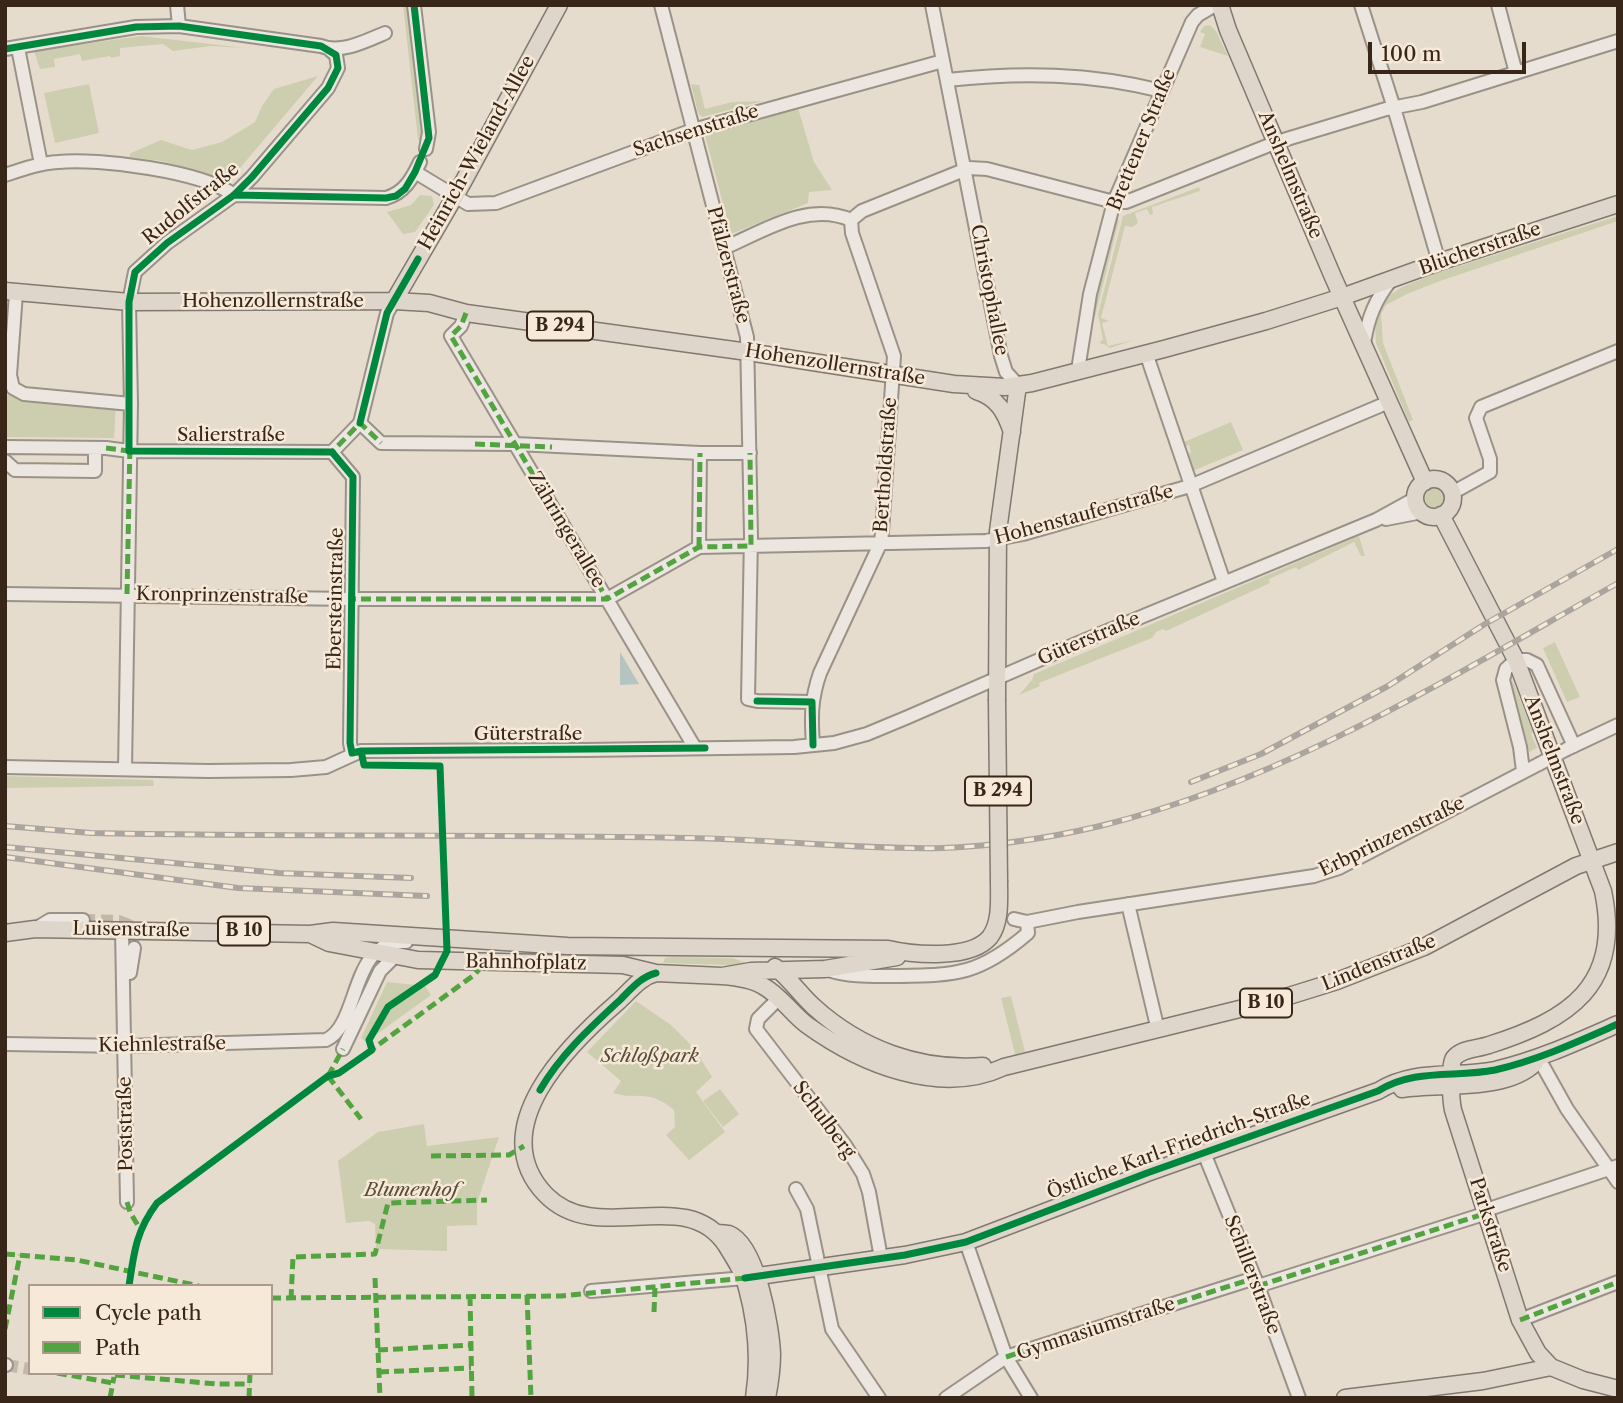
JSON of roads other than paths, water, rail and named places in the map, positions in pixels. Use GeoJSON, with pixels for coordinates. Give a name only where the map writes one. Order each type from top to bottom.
{"type":"FeatureCollection","features":[{"type":"Feature","properties":{"kind":"main road","name":"Heinrich-Wieland-Allee"},"geometry":{"type":"LineString","coordinates":[[394,301],[559,5]]}},
{"type":"Feature","properties":{"kind":"main road","name":"Anshelmstraße"},"geometry":{"type":"LineString","coordinates":[[1218,5],[1342,297],[1425,482]]}},
{"type":"Feature","properties":{"kind":"main road","name":"Blücherstraße"},"geometry":{"type":"LineString","coordinates":[[1342,297],[1439,262],[1618,204]]}},
{"type":"Feature","properties":{"kind":"main road","name":"Hohenzollernstraße"},"geometry":{"type":"LineString","coordinates":[[11,292],[129,302],[429,303],[463,319],[748,352],[994,388],[1018,385],[1146,353],[1342,297]]}},
{"type":"Feature","properties":{"kind":"main road","name":"Hohenzollernstraße"},"geometry":{"type":"LineString","coordinates":[[954,384],[984,393],[995,400],[1005,414],[1012,433]]}},
{"type":"Feature","properties":{"kind":"main road","name":"B 294"},"geometry":{"type":"LineString","coordinates":[[751,949],[888,949],[907,953],[957,953],[979,946],[990,936],[999,909],[997,539],[1018,385]]}},
{"type":"Feature","properties":{"kind":"main road"},"geometry":{"type":"LineString","coordinates":[[1435,479],[1444,482],[1452,492],[1451,507],[1441,515],[1431,516],[1419,505],[1418,489],[1425,482],[1435,479]]}},
{"type":"Feature","properties":{"kind":"main road","name":"Anshelmstraße"},"geometry":{"type":"LineString","coordinates":[[1441,515],[1516,660],[1591,860]]}},
{"type":"Feature","properties":{"kind":"main road","name":"Lindenstraße"},"geometry":{"type":"LineString","coordinates":[[722,976],[759,984],[803,1022],[828,1039],[870,1060],[904,1072],[949,1080],[988,1075],[1004,1067],[1296,994],[1390,961],[1450,934],[1558,875],[1591,860],[1618,852]]}},
{"type":"Feature","properties":{"kind":"main road"},"geometry":{"type":"LineString","coordinates":[[1452,1080],[1489,1045],[1567,1013],[1600,978],[1608,954],[1611,928],[1608,905],[1591,860]]}},
{"type":"Feature","properties":{"kind":"main road","name":"Luisenstraße"},"geometry":{"type":"LineString","coordinates":[[5,922],[35,929]]}},
{"type":"Feature","properties":{"kind":"main road","name":"Luisenstraße"},"geometry":{"type":"LineString","coordinates":[[5,933],[35,929],[310,934],[333,931],[430,938]]}},
{"type":"Feature","properties":{"kind":"main road","name":"Luisenstraße"},"geometry":{"type":"LineString","coordinates":[[310,934],[330,943],[375,953]]}},
{"type":"Feature","properties":{"kind":"main road","name":"Bahnhofplatz"},"geometry":{"type":"LineString","coordinates":[[430,938],[545,945],[751,949]]}},
{"type":"Feature","properties":{"kind":"main road"},"geometry":{"type":"LineString","coordinates":[[658,948],[635,968],[605,1011],[552,1070],[533,1104],[525,1126],[524,1146],[528,1165],[535,1181],[554,1202],[576,1214],[614,1219],[676,1216],[698,1221],[719,1233],[735,1238],[747,1255],[751,1278],[758,1337],[754,1398]]}},
{"type":"Feature","properties":{"kind":"main road","name":"B 10"},"geometry":{"type":"LineString","coordinates":[[751,949],[780,971]]}},
{"type":"Feature","properties":{"kind":"main road"},"geometry":{"type":"LineString","coordinates":[[805,999],[801,981],[803,976],[816,970],[816,965],[823,958],[819,949]]}},
{"type":"Feature","properties":{"kind":"main road","name":"Bahnhofplatz"},"geometry":{"type":"LineString","coordinates":[[375,953],[418,960],[623,965],[656,973],[722,976],[751,971],[780,971]]}},
{"type":"Feature","properties":{"kind":"main road","name":"B 294"},"geometry":{"type":"LineString","coordinates":[[780,971],[816,970],[889,959],[907,953]]}},
{"type":"Feature","properties":{"kind":"main road","name":"Lindenstraße"},"geometry":{"type":"LineString","coordinates":[[780,971],[805,999],[838,1026],[903,1059],[939,1066],[1004,1067]]}},
{"type":"Feature","properties":{"kind":"main road"},"geometry":{"type":"LineString","coordinates":[[605,1011],[642,979],[656,973]]}},
{"type":"Feature","properties":{"kind":"main road","name":"Östliche Karl-Friedrich-Straße"},"geometry":{"type":"LineString","coordinates":[[751,1278],[934,1250],[966,1242],[1378,1091],[1452,1080],[1475,1084],[1516,1076],[1527,1071],[1539,1059],[1618,1024]]}},
{"type":"Feature","properties":{"kind":"main road","name":"Parkstraße"},"geometry":{"type":"LineString","coordinates":[[1452,1080],[1453,1110],[1520,1320],[1538,1353],[1551,1367]]}},
{"type":"Feature","properties":{"kind":"main road"},"geometry":{"type":"LineString","coordinates":[[751,1278],[765,1309],[771,1350],[767,1398]]}},
{"type":"Feature","properties":{"kind":"main road"},"geometry":{"type":"LineString","coordinates":[[1345,1398],[1483,1381],[1551,1367],[1618,1389]]}},
{"type":"Feature","properties":{"kind":"street"},"geometry":{"type":"LineString","coordinates":[[177,5],[179,26]]}},
{"type":"Feature","properties":{"kind":"street"},"geometry":{"type":"LineString","coordinates":[[414,5],[429,132],[426,149]]}},
{"type":"Feature","properties":{"kind":"street","name":"Pfälzerstraße"},"geometry":{"type":"LineString","coordinates":[[662,5],[747,337],[751,546],[748,699],[811,702]]}},
{"type":"Feature","properties":{"kind":"street","name":"Christophallee"},"geometry":{"type":"LineString","coordinates":[[932,5],[1001,356],[1006,372],[1018,385]]}},
{"type":"Feature","properties":{"kind":"street","name":"Brettener Straße"},"geometry":{"type":"LineString","coordinates":[[1078,370],[1090,294],[1114,202],[1192,22],[1198,15],[1218,5]]}},
{"type":"Feature","properties":{"kind":"street"},"geometry":{"type":"LineString","coordinates":[[1361,5],[1439,262]]}},
{"type":"Feature","properties":{"kind":"street"},"geometry":{"type":"LineString","coordinates":[[1498,5],[1516,73]]}},
{"type":"Feature","properties":{"kind":"street"},"geometry":{"type":"LineString","coordinates":[[41,164],[11,49],[136,27],[179,26],[321,46],[336,55],[338,68]]}},
{"type":"Feature","properties":{"kind":"street"},"geometry":{"type":"LineString","coordinates":[[330,50],[358,44],[385,33]]}},
{"type":"Feature","properties":{"kind":"street"},"geometry":{"type":"LineString","coordinates":[[724,248],[808,214],[830,213],[851,220],[862,211],[965,169],[987,169],[1114,202],[1129,201],[1278,142],[1618,41]]}},
{"type":"Feature","properties":{"kind":"street","name":"Rudolfstraße"},"geometry":{"type":"LineString","coordinates":[[125,769],[131,404],[129,302],[135,272],[167,243],[234,195],[328,88],[338,68],[358,44]]}},
{"type":"Feature","properties":{"kind":"street","name":"Sachsenstraße"},"geometry":{"type":"LineString","coordinates":[[454,197],[473,205],[504,200],[693,130],[943,61]]}},
{"type":"Feature","properties":{"kind":"street"},"geometry":{"type":"LineString","coordinates":[[947,80],[995,75],[1055,74],[1107,79],[1162,91]]}},
{"type":"Feature","properties":{"kind":"street"},"geometry":{"type":"LineString","coordinates":[[5,175],[59,161],[94,162],[153,169],[222,187],[234,195],[386,198],[405,189],[418,167],[454,197]]}},
{"type":"Feature","properties":{"kind":"street","name":"Bertholdstraße"},"geometry":{"type":"LineString","coordinates":[[813,745],[811,702],[820,673],[881,542],[893,352],[852,233],[851,220]]}},
{"type":"Feature","properties":{"kind":"street"},"geometry":{"type":"LineString","coordinates":[[1364,343],[1368,318],[1391,280]]}},
{"type":"Feature","properties":{"kind":"street"},"geometry":{"type":"LineString","coordinates":[[11,292],[10,375],[13,388],[21,393],[131,404]]}},
{"type":"Feature","properties":{"kind":"street"},"geometry":{"type":"LineString","coordinates":[[332,452],[360,423],[387,313],[394,301]]}},
{"type":"Feature","properties":{"kind":"street","name":"Zähringerallee"},"geometry":{"type":"LineString","coordinates":[[463,319],[452,336],[695,748]]}},
{"type":"Feature","properties":{"kind":"street"},"geometry":{"type":"LineString","coordinates":[[1452,492],[1490,472],[1490,459],[1477,423],[1476,414],[1480,407],[1618,351]]}},
{"type":"Feature","properties":{"kind":"street"},"geometry":{"type":"LineString","coordinates":[[1146,353],[1224,582]]}},
{"type":"Feature","properties":{"kind":"street","name":"Hohenstaufenstraße"},"geometry":{"type":"LineString","coordinates":[[607,599],[699,547],[997,539],[1023,534],[1190,486],[1389,402]]}},
{"type":"Feature","properties":{"kind":"street"},"geometry":{"type":"LineString","coordinates":[[360,423],[381,443],[516,444],[750,453]]}},
{"type":"Feature","properties":{"kind":"street","name":"Salierstraße"},"geometry":{"type":"LineString","coordinates":[[5,447],[129,451],[332,452]]}},
{"type":"Feature","properties":{"kind":"street"},"geometry":{"type":"LineString","coordinates":[[5,461],[15,470],[95,471],[95,448]]}},
{"type":"Feature","properties":{"kind":"street","name":"Ebersteinstraße"},"geometry":{"type":"LineString","coordinates":[[332,452],[353,477],[352,753]]}},
{"type":"Feature","properties":{"kind":"street"},"geometry":{"type":"LineString","coordinates":[[699,547],[700,453]]}},
{"type":"Feature","properties":{"kind":"street","name":"Güterstraße"},"geometry":{"type":"LineString","coordinates":[[5,768],[208,771],[313,769],[332,765],[360,751],[695,748],[834,743],[867,734],[1224,582],[1419,505]]}},
{"type":"Feature","properties":{"kind":"street","name":"Kronprinzenstraße"},"geometry":{"type":"LineString","coordinates":[[5,594],[351,599],[607,599]]}},
{"type":"Feature","properties":{"kind":"street","name":"Anshelmstraße"},"geometry":{"type":"LineString","coordinates":[[1523,772],[1520,747],[1503,680],[1506,669],[1516,660],[1527,660],[1537,665],[1571,748]]}},
{"type":"Feature","properties":{"kind":"street","name":"Erbprinzenstraße"},"geometry":{"type":"LineString","coordinates":[[1014,919],[1027,922],[1314,876],[1339,868],[1618,725]]}},
{"type":"Feature","properties":{"kind":"street"},"geometry":{"type":"LineString","coordinates":[[1128,904],[1158,1030]]}},
{"type":"Feature","properties":{"kind":"street"},"geometry":{"type":"LineString","coordinates":[[35,929],[50,920],[83,920]]}},
{"type":"Feature","properties":{"kind":"street"},"geometry":{"type":"LineString","coordinates":[[816,970],[853,976],[946,975],[962,972],[1013,946],[1028,933],[1027,922]]}},
{"type":"Feature","properties":{"kind":"street","name":"Poststraße"},"geometry":{"type":"LineString","coordinates":[[122,930],[127,1202]]}},
{"type":"Feature","properties":{"kind":"street"},"geometry":{"type":"LineString","coordinates":[[380,971],[375,953],[389,943],[430,938]]}},
{"type":"Feature","properties":{"kind":"street","name":"Poststraße"},"geometry":{"type":"LineString","coordinates":[[125,1004],[134,948]]}},
{"type":"Feature","properties":{"kind":"street","name":"Kiehnlestraße"},"geometry":{"type":"LineString","coordinates":[[5,1044],[125,1046],[326,1041],[337,1032],[365,968],[375,953]]}},
{"type":"Feature","properties":{"kind":"street"},"geometry":{"type":"LineString","coordinates":[[343,1049],[380,971],[395,956]]}},
{"type":"Feature","properties":{"kind":"street","name":"Schulberg"},"geometry":{"type":"LineString","coordinates":[[778,999],[758,1019],[756,1029],[856,1162],[869,1192],[881,1258]]}},
{"type":"Feature","properties":{"kind":"street"},"geometry":{"type":"LineString","coordinates":[[1539,1059],[1567,1108],[1613,1168],[1618,1182]]}},
{"type":"Feature","properties":{"kind":"street","name":"Schillerstraße"},"geometry":{"type":"LineString","coordinates":[[1204,1153],[1257,1282],[1299,1398]]}},
{"type":"Feature","properties":{"kind":"street","name":"Gymnasiumstraße"},"geometry":{"type":"LineString","coordinates":[[946,1398],[1006,1357],[1487,1212],[1613,1168]]}},
{"type":"Feature","properties":{"kind":"street"},"geometry":{"type":"LineString","coordinates":[[796,1189],[807,1209],[832,1329],[879,1398]]}},
{"type":"Feature","properties":{"kind":"street"},"geometry":{"type":"LineString","coordinates":[[966,1242],[1006,1357],[1031,1398]]}},
{"type":"Feature","properties":{"kind":"street","name":"Östliche Karl-Friedrich-Straße"},"geometry":{"type":"LineString","coordinates":[[591,1291],[751,1278]]}},
{"type":"Feature","properties":{"kind":"street"},"geometry":{"type":"LineString","coordinates":[[1520,1320],[1618,1282]]}},
{"type":"Feature","properties":{"kind":"tunnel"},"geometry":{"type":"LineString","coordinates":[[83,920],[119,921],[129,925],[134,948]]}},
{"type":"Feature","properties":{"kind":"tunnel"},"geometry":{"type":"LineString","coordinates":[[6,1365],[28,1369]]}},
{"type":"Feature","properties":{"kind":"railway"},"geometry":{"type":"LineString","coordinates":[[1191,782],[1261,754],[1388,686],[1485,624],[1618,549]]}},
{"type":"Feature","properties":{"kind":"railway"},"geometry":{"type":"LineString","coordinates":[[5,826],[91,833],[688,838],[911,848],[963,847],[1022,841],[1100,826],[1169,806],[1236,782],[1367,722],[1618,583]]}},
{"type":"Feature","properties":{"kind":"railway"},"geometry":{"type":"LineString","coordinates":[[5,847],[279,873],[411,878]]}},
{"type":"Feature","properties":{"kind":"railway"},"geometry":{"type":"LineString","coordinates":[[5,857],[238,888],[427,896]]}},
{"type":"Feature","properties":{"kind":"park label","name":"Schloßpark"},"geometry":{"type":"Point","coordinates":[650,1057]}},
{"type":"Feature","properties":{"kind":"park label","name":"Blumenhof"},"geometry":{"type":"Point","coordinates":[411,1191]}}]}
